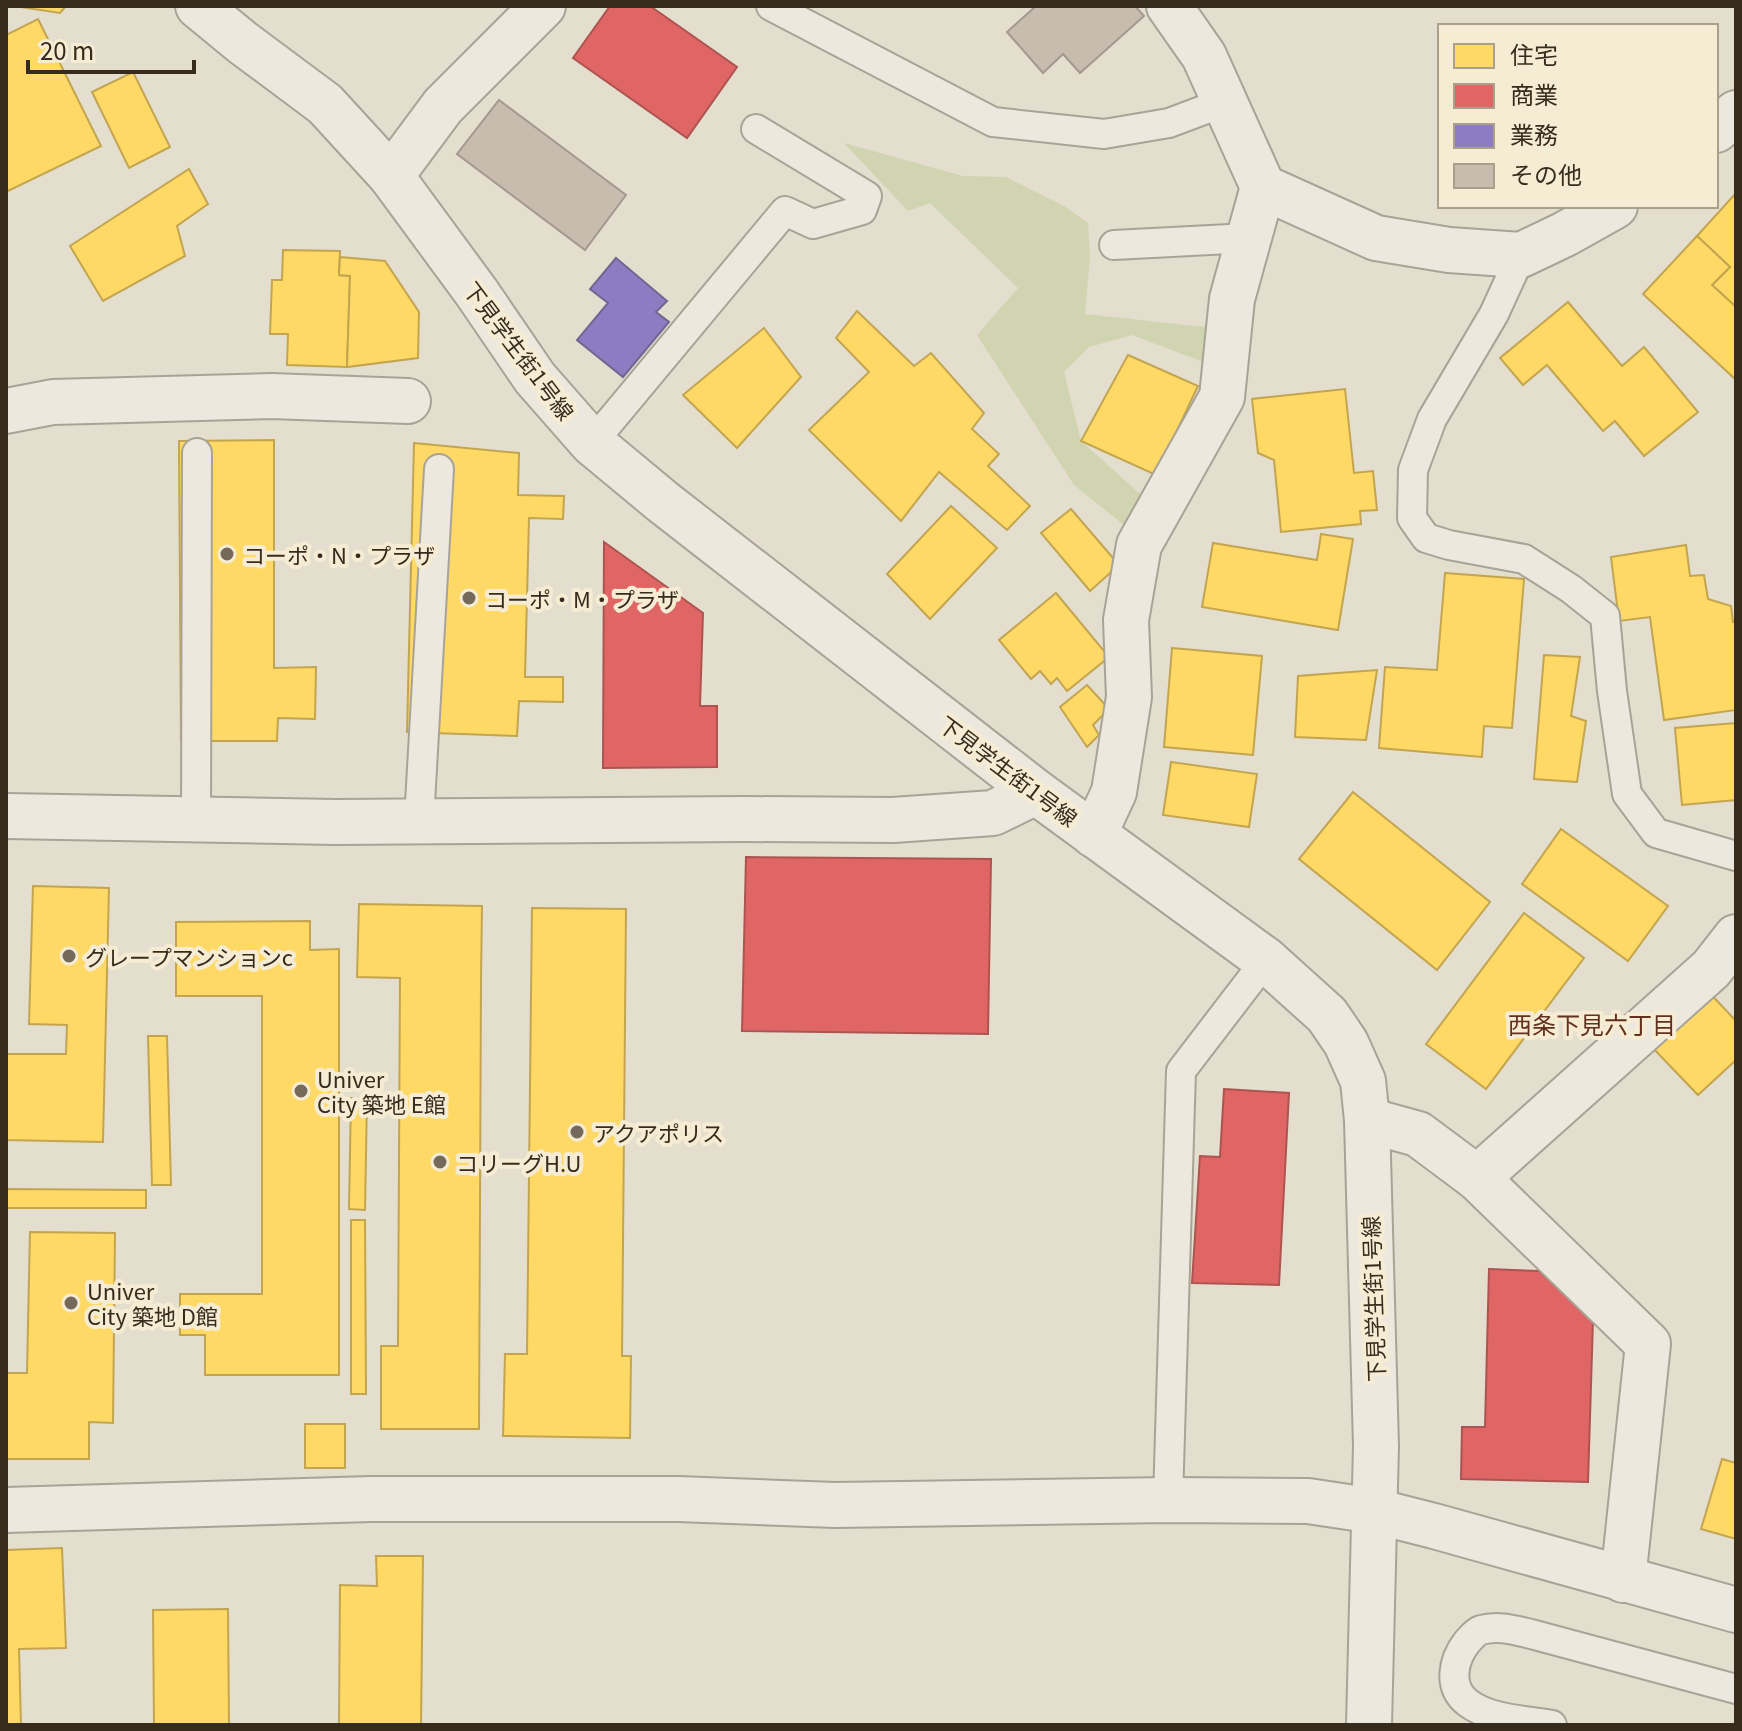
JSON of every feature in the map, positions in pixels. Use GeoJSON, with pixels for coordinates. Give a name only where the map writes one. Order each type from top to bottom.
{"type":"FeatureCollection","features":[{"type":"Feature","properties":{"kind":"street","name":"下見学生街1号線"},"geometry":{"type":"LineString","coordinates":[[198,6],[325,104],[391,176],[535,378],[592,443],[663,502],[1036,792],[1266,960],[1327,1015],[1346,1043],[1363,1081],[1367,1120],[1376,1446],[1369,1725]]}},
{"type":"Feature","properties":{"kind":"street"},"geometry":{"type":"LineString","coordinates":[[391,176],[443,106],[543,6]]}},
{"type":"Feature","properties":{"kind":"street"},"geometry":{"type":"LineString","coordinates":[[1094,835],[1114,792],[1129,697],[1126,620],[1139,545],[1222,397],[1232,299],[1263,187],[1204,56],[1169,6]]}},
{"type":"Feature","properties":{"kind":"street"},"geometry":{"type":"LineString","coordinates":[[1718,128],[1736,113]]}},
{"type":"Feature","properties":{"kind":"street"},"geometry":{"type":"LineString","coordinates":[[1263,187],[1376,238],[1449,250],[1521,255],[1611,208]]}},
{"type":"Feature","properties":{"kind":"street"},"geometry":{"type":"LineString","coordinates":[[6,411],[53,402],[271,396],[408,401]]}},
{"type":"Feature","properties":{"kind":"street"},"geometry":{"type":"LineString","coordinates":[[6,816],[196,821],[893,820],[993,813],[1036,792]]}},
{"type":"Feature","properties":{"kind":"street"},"geometry":{"type":"LineString","coordinates":[[1477,1178],[1711,969],[1736,937]]}},
{"type":"Feature","properties":{"kind":"street"},"geometry":{"type":"LineString","coordinates":[[1367,1120],[1418,1134],[1477,1178],[1648,1344],[1623,1580]]}},
{"type":"Feature","properties":{"kind":"street"},"geometry":{"type":"LineString","coordinates":[[6,1510],[371,1499],[678,1499],[835,1505],[1308,1501],[1375,1511],[1434,1526],[1736,1610]]}},
{"type":"Feature","properties":{"kind":"lane"},"geometry":{"type":"LineString","coordinates":[[771,6],[993,122],[1104,134],[1169,123],[1225,102]]}},
{"type":"Feature","properties":{"kind":"lane"},"geometry":{"type":"LineString","coordinates":[[592,443],[785,211],[813,224],[862,210],[867,196],[756,129]]}},
{"type":"Feature","properties":{"kind":"lane"},"geometry":{"type":"LineString","coordinates":[[1114,245],[1249,238]]}},
{"type":"Feature","properties":{"kind":"lane"},"geometry":{"type":"LineString","coordinates":[[1521,255],[1494,314],[1432,419],[1413,470],[1412,518],[1426,538],[1524,559],[1571,589],[1605,616],[1627,794],[1656,833],[1736,856]]}},
{"type":"Feature","properties":{"kind":"lane"},"geometry":{"type":"LineString","coordinates":[[196,821],[197,453]]}},
{"type":"Feature","properties":{"kind":"lane"},"geometry":{"type":"LineString","coordinates":[[419,821],[439,469]]}},
{"type":"Feature","properties":{"kind":"lane"},"geometry":{"type":"LineString","coordinates":[[1168,1500],[1181,1071],[1266,960]]}},
{"type":"Feature","properties":{"kind":"lane"},"geometry":{"type":"LineString","coordinates":[[1552,1725],[1488,1714],[1465,1701],[1454,1684],[1455,1662],[1477,1631],[1500,1628],[1531,1634],[1736,1689]]}},
{"type":"Feature","properties":{"kind":"green space"},"geometry":{"type":"Polygon","coordinates":[[[844,143],[963,176],[1006,177],[1064,206],[1088,223],[1090,257],[1085,314],[1214,328],[1211,365],[1132,335],[1089,347],[1064,372],[1081,441],[1148,501],[1130,530],[1074,485],[977,335],[1018,288],[930,203],[908,211],[844,143]]]}},
{"type":"Feature","properties":{"kind":"building: 住宅"},"geometry":{"type":"Polygon","coordinates":[[[14,6],[66,6],[60,13],[14,6]]]}},
{"type":"Feature","properties":{"kind":"building: 住宅"},"geometry":{"type":"Polygon","coordinates":[[[38,19],[101,146],[8,191],[6,35],[38,19]]]}},
{"type":"Feature","properties":{"kind":"building: 住宅"},"geometry":{"type":"Polygon","coordinates":[[[133,72],[170,147],[129,168],[92,92],[133,72]]]}},
{"type":"Feature","properties":{"kind":"building: 住宅"},"geometry":{"type":"Polygon","coordinates":[[[189,169],[208,204],[177,226],[185,256],[103,301],[70,246],[189,169]]]}},
{"type":"Feature","properties":{"kind":"building: 住宅"},"geometry":{"type":"Polygon","coordinates":[[[1736,193],[1736,307],[1712,285],[1730,267],[1697,236],[1736,193]]]}},
{"type":"Feature","properties":{"kind":"building: 住宅"},"geometry":{"type":"Polygon","coordinates":[[[1697,236],[1730,267],[1712,285],[1736,307],[1734,378],[1643,294],[1697,236]]]}},
{"type":"Feature","properties":{"kind":"building: 住宅"},"geometry":{"type":"Polygon","coordinates":[[[283,250],[340,251],[339,275],[350,276],[347,367],[287,365],[288,334],[270,334],[272,280],[282,280],[283,250]]]}},
{"type":"Feature","properties":{"kind":"building: 住宅"},"geometry":{"type":"Polygon","coordinates":[[[340,257],[385,261],[419,312],[418,358],[347,367],[350,276],[339,275],[340,257]]]}},
{"type":"Feature","properties":{"kind":"building: 住宅"},"geometry":{"type":"Polygon","coordinates":[[[1568,302],[1622,366],[1644,347],[1698,412],[1644,456],[1615,421],[1603,431],[1547,365],[1523,385],[1500,358],[1568,302]]]}},
{"type":"Feature","properties":{"kind":"building: 住宅"},"geometry":{"type":"Polygon","coordinates":[[[857,311],[914,366],[931,353],[984,413],[972,429],[999,454],[988,466],[1030,506],[1007,530],[939,472],[901,521],[809,430],[869,372],[836,338],[857,311]]]}},
{"type":"Feature","properties":{"kind":"building: 住宅"},"geometry":{"type":"Polygon","coordinates":[[[764,328],[801,377],[737,448],[683,395],[764,328]]]}},
{"type":"Feature","properties":{"kind":"building: 住宅"},"geometry":{"type":"Polygon","coordinates":[[[1128,355],[1198,386],[1156,475],[1081,441],[1128,355]]]}},
{"type":"Feature","properties":{"kind":"building: 住宅"},"geometry":{"type":"Polygon","coordinates":[[[1345,389],[1354,473],[1373,471],[1377,510],[1360,511],[1361,524],[1281,532],[1274,460],[1258,453],[1252,399],[1345,389]]]}},
{"type":"Feature","properties":{"kind":"building: 住宅","name":"コーポ・N・プラザ"},"geometry":{"type":"Polygon","coordinates":[[[274,440],[274,668],[316,667],[315,719],[278,718],[277,741],[181,741],[179,441],[274,440]]]}},
{"type":"Feature","properties":{"kind":"building: 住宅","name":"コーポ・M・プラザ"},"geometry":{"type":"Polygon","coordinates":[[[414,443],[519,453],[518,495],[564,496],[563,519],[529,518],[525,677],[563,677],[563,702],[519,701],[517,736],[407,732],[414,443]]]}},
{"type":"Feature","properties":{"kind":"building: 住宅"},"geometry":{"type":"Polygon","coordinates":[[[951,506],[997,548],[930,619],[887,574],[951,506]]]}},
{"type":"Feature","properties":{"kind":"building: 住宅"},"geometry":{"type":"Polygon","coordinates":[[[1071,509],[1119,565],[1090,591],[1041,533],[1071,509]]]}},
{"type":"Feature","properties":{"kind":"building: 住宅"},"geometry":{"type":"Polygon","coordinates":[[[1321,534],[1353,539],[1338,630],[1202,607],[1213,543],[1317,560],[1321,534]]]}},
{"type":"Feature","properties":{"kind":"building: 住宅"},"geometry":{"type":"Polygon","coordinates":[[[1686,545],[1690,576],[1704,575],[1708,599],[1731,606],[1733,622],[1736,622],[1736,710],[1664,720],[1650,617],[1619,621],[1611,557],[1686,545]]]}},
{"type":"Feature","properties":{"kind":"building: 住宅"},"geometry":{"type":"Polygon","coordinates":[[[1445,573],[1524,579],[1512,728],[1484,726],[1482,757],[1379,748],[1385,667],[1437,670],[1445,573]]]}},
{"type":"Feature","properties":{"kind":"building: 住宅"},"geometry":{"type":"Polygon","coordinates":[[[1056,593],[1109,657],[1067,691],[1057,678],[1051,684],[1040,671],[1031,679],[999,640],[1056,593]]]}},
{"type":"Feature","properties":{"kind":"building: 住宅"},"geometry":{"type":"Polygon","coordinates":[[[1172,648],[1262,656],[1253,755],[1164,747],[1172,648]]]}},
{"type":"Feature","properties":{"kind":"building: 住宅"},"geometry":{"type":"Polygon","coordinates":[[[1544,655],[1580,657],[1571,716],[1586,721],[1577,782],[1534,779],[1544,655]]]}},
{"type":"Feature","properties":{"kind":"building: 住宅"},"geometry":{"type":"Polygon","coordinates":[[[1377,670],[1366,740],[1295,737],[1298,676],[1377,670]]]}},
{"type":"Feature","properties":{"kind":"building: 住宅"},"geometry":{"type":"Polygon","coordinates":[[[1087,685],[1109,709],[1093,725],[1099,735],[1087,747],[1060,707],[1087,685]]]}},
{"type":"Feature","properties":{"kind":"building: 住宅"},"geometry":{"type":"Polygon","coordinates":[[[1736,723],[1736,800],[1682,805],[1675,728],[1736,723]]]}},
{"type":"Feature","properties":{"kind":"building: 住宅"},"geometry":{"type":"Polygon","coordinates":[[[1171,762],[1257,774],[1249,827],[1163,815],[1171,762]]]}},
{"type":"Feature","properties":{"kind":"building: 住宅"},"geometry":{"type":"Polygon","coordinates":[[[1353,792],[1490,902],[1437,970],[1299,859],[1353,792]]]}},
{"type":"Feature","properties":{"kind":"building: 住宅"},"geometry":{"type":"Polygon","coordinates":[[[1561,829],[1668,906],[1628,961],[1522,884],[1561,829]]]}},
{"type":"Feature","properties":{"kind":"building: 住宅","name":"グレープマンションc"},"geometry":{"type":"Polygon","coordinates":[[[33,886],[109,888],[103,1142],[6,1140],[6,1054],[66,1054],[67,1025],[29,1024],[33,886]]]}},
{"type":"Feature","properties":{"kind":"building: 住宅","name":"コリーグH.U"},"geometry":{"type":"Polygon","coordinates":[[[359,904],[482,906],[479,1429],[381,1429],[381,1346],[398,1346],[400,978],[357,977],[359,904]]]}},
{"type":"Feature","properties":{"kind":"building: 住宅","name":"アクアポリス"},"geometry":{"type":"Polygon","coordinates":[[[532,908],[626,909],[622,1356],[631,1356],[630,1438],[503,1436],[505,1354],[527,1354],[532,908]]]}},
{"type":"Feature","properties":{"kind":"building: 住宅"},"geometry":{"type":"Polygon","coordinates":[[[1524,913],[1584,958],[1486,1089],[1426,1044],[1524,913]]]}},
{"type":"Feature","properties":{"kind":"building: 住宅","name":"Univer City 築地 E館"},"geometry":{"type":"Polygon","coordinates":[[[310,921],[310,950],[339,949],[339,1375],[205,1375],[205,1335],[180,1335],[180,1294],[262,1294],[262,996],[176,996],[176,922],[310,921]]]}},
{"type":"Feature","properties":{"kind":"building: 住宅"},"geometry":{"type":"Polygon","coordinates":[[[1705,988],[1736,1021],[1736,1060],[1698,1095],[1647,1042],[1705,988]]]}},
{"type":"Feature","properties":{"kind":"building: 住宅"},"geometry":{"type":"Polygon","coordinates":[[[148,1036],[167,1036],[171,1185],[152,1185],[148,1036]]]}},
{"type":"Feature","properties":{"kind":"building: 住宅"},"geometry":{"type":"Polygon","coordinates":[[[351,1098],[367,1098],[365,1210],[349,1209],[351,1098]]]}},
{"type":"Feature","properties":{"kind":"building: 住宅"},"geometry":{"type":"Polygon","coordinates":[[[6,1189],[146,1190],[146,1208],[6,1208],[6,1189]]]}},
{"type":"Feature","properties":{"kind":"building: 住宅"},"geometry":{"type":"Polygon","coordinates":[[[351,1220],[365,1220],[366,1394],[351,1394],[351,1220]]]}},
{"type":"Feature","properties":{"kind":"building: 住宅","name":"Univer City 築地 D館"},"geometry":{"type":"Polygon","coordinates":[[[30,1232],[115,1233],[113,1423],[89,1422],[89,1459],[6,1459],[6,1373],[27,1373],[30,1232]]]}},
{"type":"Feature","properties":{"kind":"building: 住宅"},"geometry":{"type":"Polygon","coordinates":[[[305,1424],[345,1424],[345,1468],[305,1468],[305,1424]]]}},
{"type":"Feature","properties":{"kind":"building: 住宅"},"geometry":{"type":"Polygon","coordinates":[[[1722,1459],[1736,1463],[1736,1539],[1701,1529],[1722,1459]]]}},
{"type":"Feature","properties":{"kind":"building: 住宅"},"geometry":{"type":"Polygon","coordinates":[[[62,1548],[66,1648],[19,1649],[21,1725],[6,1725],[6,1550],[62,1548]]]}},
{"type":"Feature","properties":{"kind":"building: 住宅"},"geometry":{"type":"Polygon","coordinates":[[[376,1556],[423,1556],[421,1725],[339,1725],[340,1585],[377,1586],[376,1556]]]}},
{"type":"Feature","properties":{"kind":"building: 住宅"},"geometry":{"type":"Polygon","coordinates":[[[228,1609],[229,1725],[154,1725],[153,1610],[228,1609]]]}},
{"type":"Feature","properties":{"kind":"building: 商業"},"geometry":{"type":"Polygon","coordinates":[[[610,6],[650,6],[737,67],[687,138],[573,58],[610,6]]]}},
{"type":"Feature","properties":{"kind":"building: 商業"},"geometry":{"type":"Polygon","coordinates":[[[604,542],[703,613],[700,706],[717,706],[717,767],[603,768],[604,542]]]}},
{"type":"Feature","properties":{"kind":"building: 商業"},"geometry":{"type":"Polygon","coordinates":[[[746,857],[991,859],[988,1034],[742,1031],[746,857]]]}},
{"type":"Feature","properties":{"kind":"building: 商業"},"geometry":{"type":"Polygon","coordinates":[[[1224,1089],[1289,1093],[1279,1285],[1192,1283],[1200,1156],[1220,1157],[1224,1089]]]}},
{"type":"Feature","properties":{"kind":"building: 商業"},"geometry":{"type":"Polygon","coordinates":[[[1489,1269],[1539,1271],[1593,1320],[1588,1482],[1461,1479],[1462,1427],[1485,1427],[1489,1269]]]}},
{"type":"Feature","properties":{"kind":"building: 業務"},"geometry":{"type":"Polygon","coordinates":[[[616,258],[667,301],[656,312],[669,322],[623,377],[577,340],[608,303],[590,289],[616,258]]]}},
{"type":"Feature","properties":{"kind":"building: その他"},"geometry":{"type":"Polygon","coordinates":[[[1036,6],[1135,6],[1144,16],[1080,73],[1063,54],[1043,73],[1007,32],[1036,6]]]}},
{"type":"Feature","properties":{"kind":"building: その他"},"geometry":{"type":"Polygon","coordinates":[[[499,100],[626,195],[585,250],[457,154],[499,100]]]}},
{"type":"Feature","properties":{"kind":"place","name":"コーポ・N・プラザ"},"geometry":{"type":"Point","coordinates":[227,554]}},
{"type":"Feature","properties":{"kind":"place","name":"コーポ・M・プラザ"},"geometry":{"type":"Point","coordinates":[469,598]}},
{"type":"Feature","properties":{"kind":"place","name":"グレープマンションc"},"geometry":{"type":"Point","coordinates":[69,956]}},
{"type":"Feature","properties":{"kind":"place","name":"Univer City 築地 E館"},"geometry":{"type":"Point","coordinates":[301,1091]}},
{"type":"Feature","properties":{"kind":"place","name":"アクアポリス"},"geometry":{"type":"Point","coordinates":[577,1132]}},
{"type":"Feature","properties":{"kind":"place","name":"コリーグH.U"},"geometry":{"type":"Point","coordinates":[440,1162]}},
{"type":"Feature","properties":{"kind":"place","name":"Univer City 築地 D館"},"geometry":{"type":"Point","coordinates":[71,1303]}},
{"type":"Feature","properties":{"kind":"district","name":"西条下見六丁目"},"geometry":{"type":"Point","coordinates":[1592,1023]}}]}
